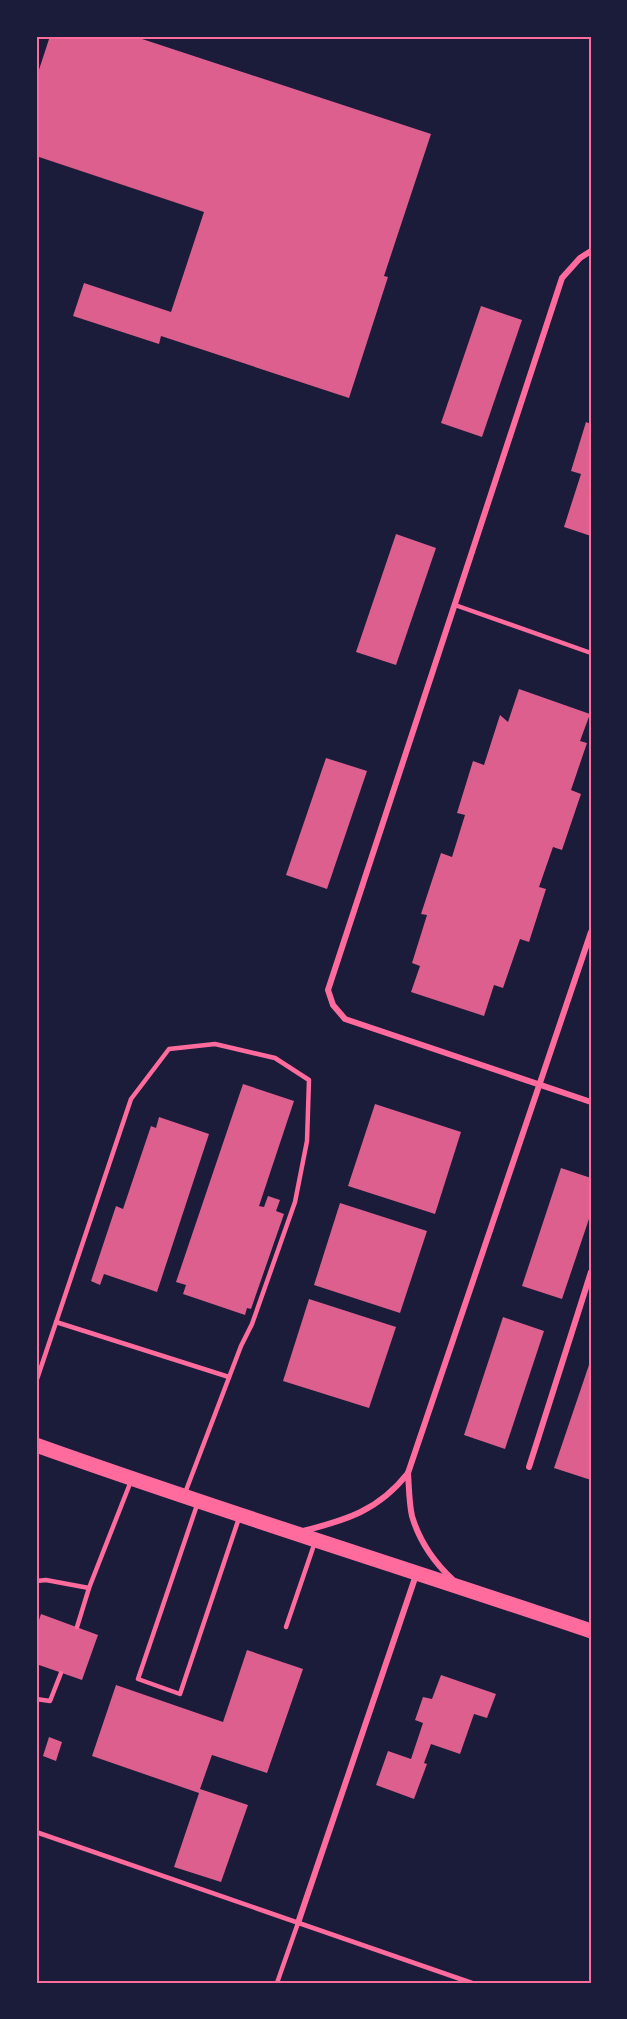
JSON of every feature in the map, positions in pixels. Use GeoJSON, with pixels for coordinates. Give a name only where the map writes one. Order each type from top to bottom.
{"type":"FeatureCollection","features":[{"type":"Feature","properties":{"kind":"main road"},"geometry":{"type":"LineString","coordinates":[[36,1444],[191,1499],[417,1571],[591,1631]]}},
{"type":"Feature","properties":{"kind":"street"},"geometry":{"type":"LineString","coordinates":[[591,251],[580,258],[562,278],[328,990],[333,1005],[345,1019],[591,1102]]}},
{"type":"Feature","properties":{"kind":"street"},"geometry":{"type":"LineString","coordinates":[[297,1533],[336,1523],[372,1508],[408,1473],[591,932]]}},
{"type":"Feature","properties":{"kind":"street"},"geometry":{"type":"LineString","coordinates":[[529,1467],[591,1272]]}},
{"type":"Feature","properties":{"kind":"street"},"geometry":{"type":"LineString","coordinates":[[408,1473],[412,1515],[427,1550],[459,1585]]}},
{"type":"Feature","properties":{"kind":"street"},"geometry":{"type":"LineString","coordinates":[[298,1923],[417,1571]]}},
{"type":"Feature","properties":{"kind":"lane"},"geometry":{"type":"LineString","coordinates":[[455,605],[591,653]]}},
{"type":"Feature","properties":{"kind":"lane"},"geometry":{"type":"LineString","coordinates":[[36,1382],[131,1100],[169,1049],[215,1044],[275,1058],[309,1080],[307,1141],[295,1202],[252,1324],[229,1377],[138,1679],[180,1694],[240,1515]]}},
{"type":"Feature","properties":{"kind":"lane"},"geometry":{"type":"LineString","coordinates":[[56,1322],[229,1377]]}},
{"type":"Feature","properties":{"kind":"lane"},"geometry":{"type":"LineString","coordinates":[[76,1627],[132,1479]]}},
{"type":"Feature","properties":{"kind":"lane"},"geometry":{"type":"LineString","coordinates":[[286,1627],[316,1539]]}},
{"type":"Feature","properties":{"kind":"lane"},"geometry":{"type":"LineString","coordinates":[[36,1581],[46,1580],[89,1588]]}},
{"type":"Feature","properties":{"kind":"lane"},"geometry":{"type":"LineString","coordinates":[[36,1699],[50,1701],[61,1673]]}},
{"type":"Feature","properties":{"kind":"lane"},"geometry":{"type":"LineString","coordinates":[[36,1832],[472,1983]]}},
{"type":"Feature","properties":{"kind":"lane"},"geometry":{"type":"LineString","coordinates":[[277,1983],[298,1923]]}},
{"type":"Feature","properties":{"kind":"building"},"geometry":{"type":"Polygon","coordinates":[[[50,36],[133,36],[431,134],[384,276],[388,277],[349,398],[161,336],[159,344],[73,316],[84,283],[171,312],[204,212],[36,156],[36,79],[50,36]]]}},
{"type":"Feature","properties":{"kind":"building"},"geometry":{"type":"Polygon","coordinates":[[[481,306],[522,320],[482,437],[441,423],[481,306]]]}},
{"type":"Feature","properties":{"kind":"building"},"geometry":{"type":"Polygon","coordinates":[[[586,422],[591,424],[591,536],[564,527],[581,474],[571,471],[586,422]]]}},
{"type":"Feature","properties":{"kind":"building"},"geometry":{"type":"Polygon","coordinates":[[[396,534],[436,548],[396,665],[356,652],[396,534]]]}},
{"type":"Feature","properties":{"kind":"building"},"geometry":{"type":"Polygon","coordinates":[[[519,689],[590,714],[580,741],[587,743],[571,790],[581,794],[562,850],[553,847],[539,887],[546,889],[529,942],[520,939],[503,988],[494,985],[484,1016],[411,992],[420,966],[412,963],[427,915],[421,914],[441,853],[452,857],[465,815],[457,813],[473,761],[484,765],[500,715],[508,722],[519,689]]]}},
{"type":"Feature","properties":{"kind":"building"},"geometry":{"type":"Polygon","coordinates":[[[326,758],[367,771],[327,889],[286,875],[326,758]]]}},
{"type":"Feature","properties":{"kind":"building"},"geometry":{"type":"Polygon","coordinates":[[[243,1084],[294,1101],[259,1206],[264,1207],[268,1196],[280,1200],[276,1211],[284,1214],[251,1309],[247,1308],[245,1315],[183,1294],[186,1285],[176,1282],[243,1084]]]}},
{"type":"Feature","properties":{"kind":"building"},"geometry":{"type":"Polygon","coordinates":[[[375,1104],[461,1132],[435,1214],[348,1186],[375,1104]]]}},
{"type":"Feature","properties":{"kind":"building"},"geometry":{"type":"Polygon","coordinates":[[[159,1117],[209,1134],[157,1292],[104,1274],[100,1285],[91,1281],[116,1206],[123,1209],[151,1126],[156,1128],[159,1117]]]}},
{"type":"Feature","properties":{"kind":"building"},"geometry":{"type":"Polygon","coordinates":[[[561,1168],[591,1178],[591,1213],[562,1299],[522,1286],[561,1168]]]}},
{"type":"Feature","properties":{"kind":"building"},"geometry":{"type":"Polygon","coordinates":[[[340,1203],[427,1231],[400,1313],[314,1285],[340,1203]]]}},
{"type":"Feature","properties":{"kind":"building"},"geometry":{"type":"Polygon","coordinates":[[[309,1299],[396,1327],[369,1408],[283,1381],[309,1299]]]}},
{"type":"Feature","properties":{"kind":"building"},"geometry":{"type":"Polygon","coordinates":[[[503,1317],[544,1331],[505,1449],[464,1435],[503,1317]]]}},
{"type":"Feature","properties":{"kind":"building"},"geometry":{"type":"Polygon","coordinates":[[[591,1359],[591,1480],[554,1468],[591,1359]]]}},
{"type":"Feature","properties":{"kind":"building"},"geometry":{"type":"Polygon","coordinates":[[[41,1614],[98,1635],[82,1680],[39,1665],[36,1672],[36,1629],[41,1614]]]}},
{"type":"Feature","properties":{"kind":"building"},"geometry":{"type":"Polygon","coordinates":[[[247,1650],[303,1669],[267,1773],[212,1755],[200,1789],[248,1805],[221,1882],[174,1867],[199,1793],[92,1756],[116,1685],[223,1722],[247,1650]]]}},
{"type":"Feature","properties":{"kind":"building"},"geometry":{"type":"Polygon","coordinates":[[[441,1675],[496,1694],[487,1718],[474,1714],[460,1754],[431,1744],[424,1763],[427,1764],[414,1799],[376,1785],[388,1751],[411,1759],[423,1723],[415,1720],[423,1697],[432,1699],[441,1675]]]}},
{"type":"Feature","properties":{"kind":"building"},"geometry":{"type":"Polygon","coordinates":[[[49,1737],[62,1742],[56,1761],[43,1756],[49,1737]]]}}]}
